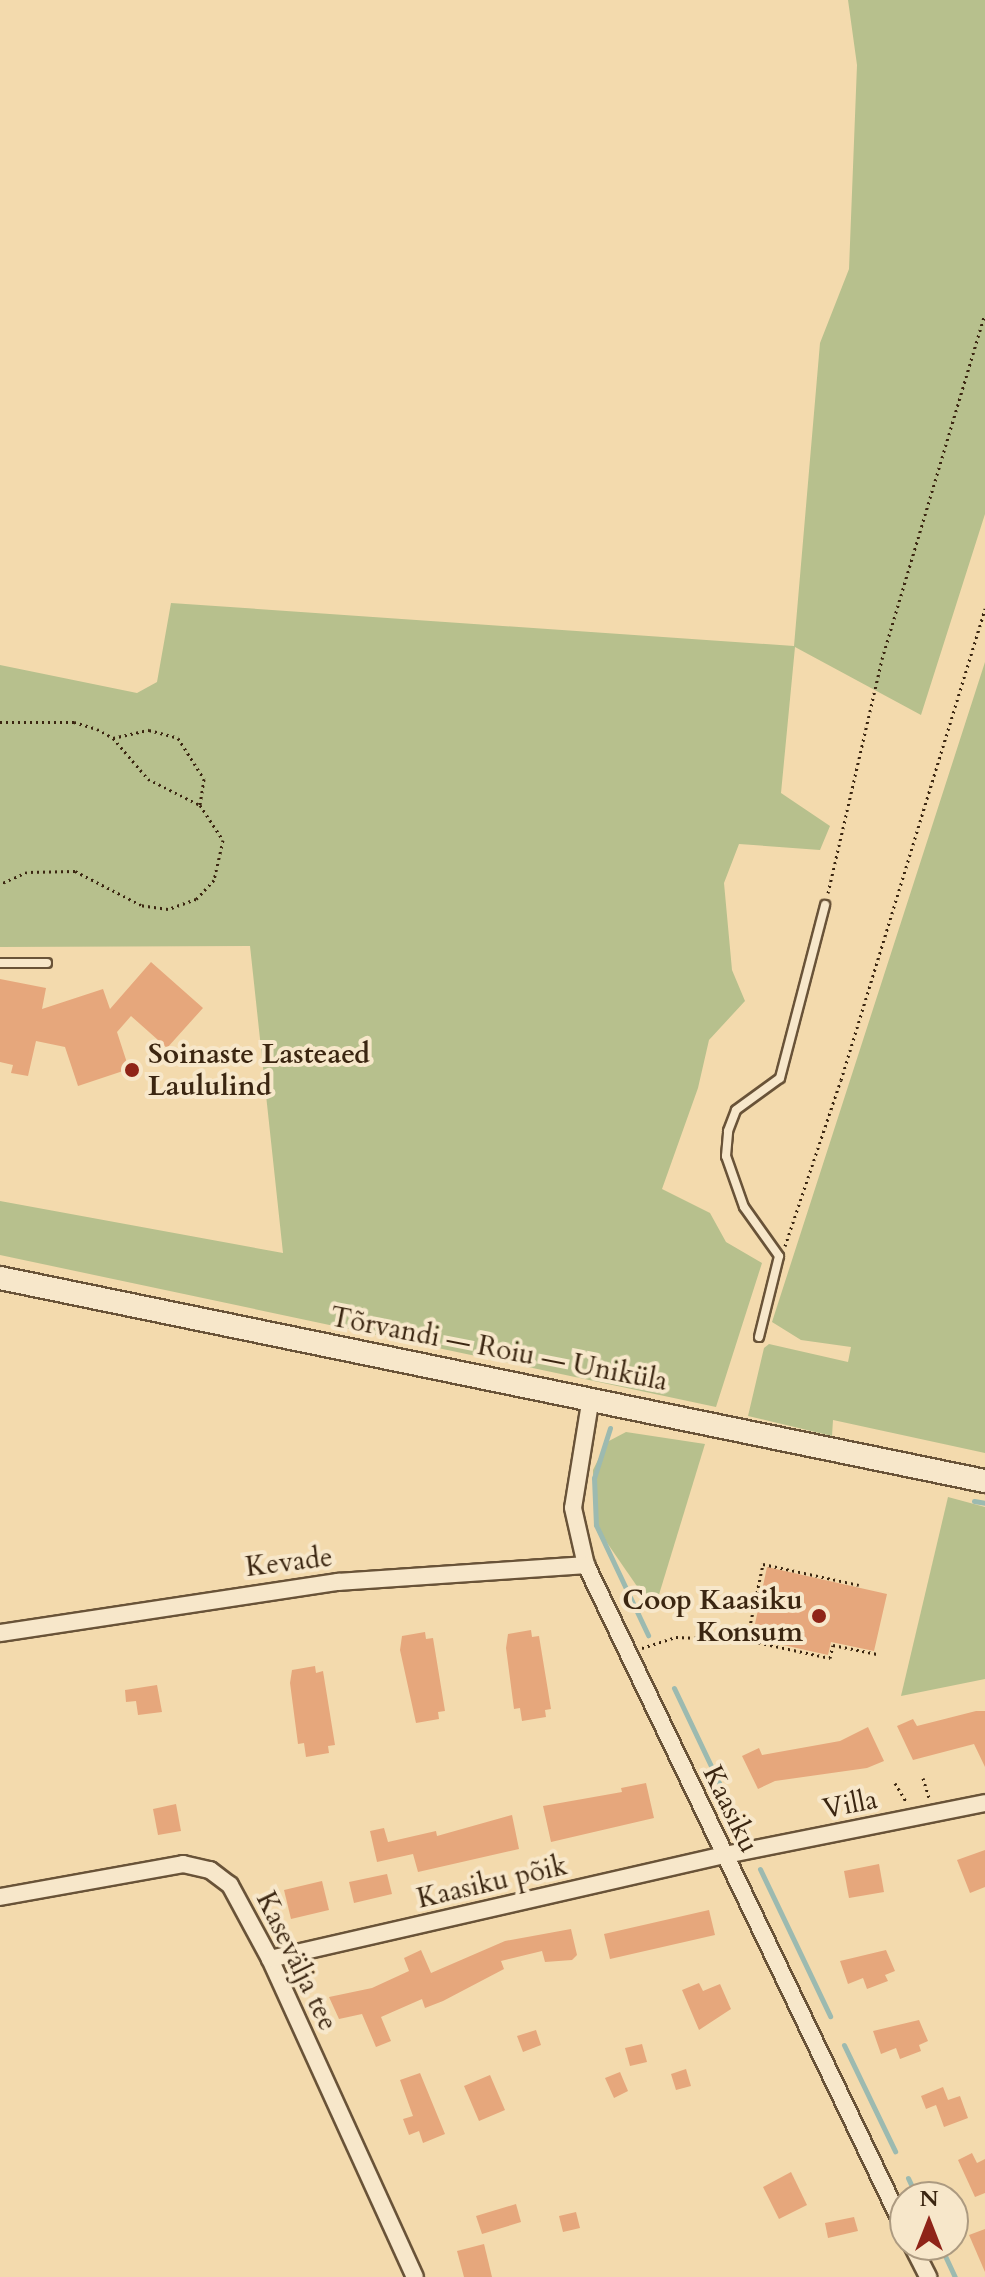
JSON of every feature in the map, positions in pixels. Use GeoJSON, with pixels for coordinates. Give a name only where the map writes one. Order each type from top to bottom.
{"type":"FeatureCollection","features":[{"type":"Feature","properties":{"kind":"street","name":"Tõrvandi — Roiu — Uniküla"},"geometry":{"type":"LineString","coordinates":[[0,1278],[591,1397],[985,1481]]}},
{"type":"Feature","properties":{"kind":"street","name":"Kaasiku"},"geometry":{"type":"LineString","coordinates":[[591,1397],[573,1508],[586,1565],[889,2197]]}},
{"type":"Feature","properties":{"kind":"street","name":"Kevade"},"geometry":{"type":"LineString","coordinates":[[0,1633],[338,1582],[586,1565]]}},
{"type":"Feature","properties":{"kind":"street","name":"Villa"},"geometry":{"type":"LineString","coordinates":[[725,1855],[985,1803]]}},
{"type":"Feature","properties":{"kind":"street","name":"Kaasiku põik"},"geometry":{"type":"LineString","coordinates":[[270,1959],[725,1855]]}},
{"type":"Feature","properties":{"kind":"street","name":"Kasevälja tee"},"geometry":{"type":"LineString","coordinates":[[0,1897],[160,1866],[196,1866],[230,1885],[270,1959],[415,2277]]}},
{"type":"Feature","properties":{"kind":"lane"},"geometry":{"type":"LineString","coordinates":[[759,1337],[779,1256],[744,1207],[726,1156],[728,1131],[736,1110],[780,1078],[825,905]]}},
{"type":"Feature","properties":{"kind":"lane"},"geometry":{"type":"LineString","coordinates":[[0,963],[47,963]]}},
{"type":"Feature","properties":{"kind":"path"},"geometry":{"type":"LineString","coordinates":[[825,905],[882,659],[985,314]]}},
{"type":"Feature","properties":{"kind":"path"},"geometry":{"type":"LineString","coordinates":[[779,1256],[792,1236],[985,608]]}},
{"type":"Feature","properties":{"kind":"path"},"geometry":{"type":"LineString","coordinates":[[0,722],[84,723],[113,738],[148,779],[200,805],[221,829],[220,866],[206,890],[180,905],[141,905],[75,871],[27,872],[0,884]]}},
{"type":"Feature","properties":{"kind":"path"},"geometry":{"type":"LineString","coordinates":[[113,738],[149,730],[178,738],[204,779],[200,805]]}},
{"type":"Feature","properties":{"kind":"path"},"geometry":{"type":"LineString","coordinates":[[747,1640],[763,1564],[859,1585]]}},
{"type":"Feature","properties":{"kind":"path"},"geometry":{"type":"LineString","coordinates":[[628,1656],[676,1637],[747,1640],[830,1658],[833,1645],[877,1654]]}},
{"type":"Feature","properties":{"kind":"path"},"geometry":{"type":"LineString","coordinates":[[923,1778],[930,1802]]}},
{"type":"Feature","properties":{"kind":"path"},"geometry":{"type":"LineString","coordinates":[[895,1783],[909,1806]]}},
{"type":"Feature","properties":{"kind":"green space"},"geometry":{"type":"Polygon","coordinates":[[[848,0],[985,0],[985,514],[921,715],[795,647],[781,793],[830,826],[820,850],[739,844],[724,883],[732,970],[745,1001],[709,1040],[698,1088],[662,1189],[710,1213],[726,1242],[762,1263],[716,1407],[0,1255],[0,1201],[283,1253],[250,946],[0,947],[0,665],[137,693],[157,682],[171,603],[794,646],[820,343],[849,269],[857,65],[848,0]]]}},
{"type":"Feature","properties":{"kind":"green space"},"geometry":{"type":"Polygon","coordinates":[[[985,662],[985,1453],[833,1420],[832,1436],[748,1416],[764,1348],[769,1344],[848,1362],[851,1347],[801,1340],[772,1322],[985,662]]]}},
{"type":"Feature","properties":{"kind":"green space"},"geometry":{"type":"Polygon","coordinates":[[[626,1432],[705,1444],[654,1611],[601,1534],[593,1501],[593,1470],[607,1442],[626,1432]]]}},
{"type":"Feature","properties":{"kind":"green space"},"geometry":{"type":"Polygon","coordinates":[[[948,1497],[985,1507],[985,1679],[901,1696],[948,1497]]]}},
{"type":"Feature","properties":{"kind":"building"},"geometry":{"type":"Polygon","coordinates":[[[151,962],[203,1008],[167,1048],[131,1016],[117,1032],[129,1069],[78,1086],[65,1047],[36,1041],[28,1076],[11,1073],[13,1065],[0,1062],[0,979],[46,988],[42,1009],[103,989],[110,1009],[151,962]]]}},
{"type":"Feature","properties":{"kind":"building","name":"Coop Kaasiku Konsum"},"geometry":{"type":"Polygon","coordinates":[[[767,1567],[887,1594],[874,1651],[831,1642],[828,1655],[752,1638],[767,1567]]]}},
{"type":"Feature","properties":{"kind":"building"},"geometry":{"type":"Polygon","coordinates":[[[531,1630],[532,1637],[539,1636],[551,1709],[545,1710],[546,1717],[522,1721],[520,1708],[514,1709],[506,1648],[508,1634],[531,1630]]]}},
{"type":"Feature","properties":{"kind":"building"},"geometry":{"type":"Polygon","coordinates":[[[425,1632],[426,1639],[433,1638],[445,1711],[438,1712],[439,1719],[416,1723],[400,1650],[402,1636],[425,1632]]]}},
{"type":"Feature","properties":{"kind":"building"},"geometry":{"type":"Polygon","coordinates":[[[315,1666],[316,1673],[323,1671],[335,1745],[328,1746],[329,1753],[306,1757],[304,1743],[298,1744],[290,1683],[292,1670],[315,1666]]]}},
{"type":"Feature","properties":{"kind":"building"},"geometry":{"type":"Polygon","coordinates":[[[157,1685],[162,1712],[138,1715],[136,1701],[126,1702],[125,1690],[157,1685]]]}},
{"type":"Feature","properties":{"kind":"building"},"geometry":{"type":"Polygon","coordinates":[[[985,1711],[985,1767],[974,1744],[913,1760],[897,1726],[913,1719],[917,1726],[985,1711]]]}},
{"type":"Feature","properties":{"kind":"building"},"geometry":{"type":"Polygon","coordinates":[[[868,1727],[884,1761],[867,1768],[775,1781],[758,1789],[742,1756],[759,1748],[762,1755],[840,1741],[868,1727]]]}},
{"type":"Feature","properties":{"kind":"building"},"geometry":{"type":"Polygon","coordinates":[[[646,1783],[654,1818],[551,1842],[543,1806],[622,1792],[621,1788],[646,1783]]]}},
{"type":"Feature","properties":{"kind":"building"},"geometry":{"type":"Polygon","coordinates":[[[176,1804],[181,1831],[158,1835],[153,1809],[176,1804]]]}},
{"type":"Feature","properties":{"kind":"building"},"geometry":{"type":"Polygon","coordinates":[[[512,1815],[519,1849],[418,1872],[413,1854],[377,1862],[370,1831],[384,1828],[388,1842],[436,1831],[437,1836],[512,1815]]]}},
{"type":"Feature","properties":{"kind":"building"},"geometry":{"type":"Polygon","coordinates":[[[985,1850],[985,1887],[970,1893],[957,1860],[985,1850]]]}},
{"type":"Feature","properties":{"kind":"building"},"geometry":{"type":"Polygon","coordinates":[[[879,1864],[884,1892],[849,1898],[844,1871],[879,1864]]]}},
{"type":"Feature","properties":{"kind":"building"},"geometry":{"type":"Polygon","coordinates":[[[387,1874],[392,1894],[354,1903],[349,1882],[387,1874]]]}},
{"type":"Feature","properties":{"kind":"building"},"geometry":{"type":"Polygon","coordinates":[[[322,1881],[329,1910],[291,1919],[284,1890],[322,1881]]]}},
{"type":"Feature","properties":{"kind":"building"},"geometry":{"type":"Polygon","coordinates":[[[709,1910],[715,1935],[610,1959],[604,1934],[709,1910]]]}},
{"type":"Feature","properties":{"kind":"building"},"geometry":{"type":"Polygon","coordinates":[[[571,1929],[577,1955],[572,1960],[545,1962],[542,1951],[501,1961],[504,1969],[443,2001],[425,2008],[422,1999],[381,2017],[391,2041],[376,2047],[362,2014],[339,2019],[329,1997],[372,1988],[409,1971],[404,1958],[421,1950],[431,1973],[505,1941],[571,1929]]]}},
{"type":"Feature","properties":{"kind":"building"},"geometry":{"type":"Polygon","coordinates":[[[886,1950],[895,1971],[885,1975],[888,1981],[867,1989],[863,1978],[848,1984],[840,1961],[886,1950]]]}},
{"type":"Feature","properties":{"kind":"building"},"geometry":{"type":"Polygon","coordinates":[[[699,1983],[703,1991],[720,1984],[731,2009],[699,2030],[682,1990],[699,1983]]]}},
{"type":"Feature","properties":{"kind":"building"},"geometry":{"type":"Polygon","coordinates":[[[919,2020],[928,2041],[919,2045],[921,2051],[900,2059],[896,2048],[881,2054],[873,2031],[919,2020]]]}},
{"type":"Feature","properties":{"kind":"building"},"geometry":{"type":"Polygon","coordinates":[[[536,2030],[541,2045],[523,2052],[517,2036],[536,2030]]]}},
{"type":"Feature","properties":{"kind":"building"},"geometry":{"type":"Polygon","coordinates":[[[642,2044],[647,2062],[630,2066],[625,2048],[642,2044]]]}},
{"type":"Feature","properties":{"kind":"building"},"geometry":{"type":"Polygon","coordinates":[[[686,2069],[691,2086],[676,2090],[671,2074],[686,2069]]]}},
{"type":"Feature","properties":{"kind":"building"},"geometry":{"type":"Polygon","coordinates":[[[620,2072],[628,2091],[614,2098],[605,2078],[620,2072]]]}},
{"type":"Feature","properties":{"kind":"building"},"geometry":{"type":"Polygon","coordinates":[[[420,2073],[445,2134],[423,2143],[419,2131],[409,2135],[403,2119],[413,2116],[400,2080],[420,2073]]]}},
{"type":"Feature","properties":{"kind":"building"},"geometry":{"type":"Polygon","coordinates":[[[490,2075],[505,2110],[479,2121],[464,2086],[490,2075]]]}},
{"type":"Feature","properties":{"kind":"building"},"geometry":{"type":"Polygon","coordinates":[[[943,2087],[948,2100],[960,2096],[968,2118],[944,2127],[936,2105],[926,2109],[921,2096],[943,2087]]]}},
{"type":"Feature","properties":{"kind":"building"},"geometry":{"type":"Polygon","coordinates":[[[972,2153],[977,2163],[985,2159],[985,2193],[975,2197],[958,2160],[972,2153]]]}},
{"type":"Feature","properties":{"kind":"building"},"geometry":{"type":"Polygon","coordinates":[[[791,2172],[807,2205],[779,2219],[763,2187],[791,2172]]]}},
{"type":"Feature","properties":{"kind":"building"},"geometry":{"type":"Polygon","coordinates":[[[516,2204],[521,2222],[482,2234],[476,2216],[516,2204]]]}},
{"type":"Feature","properties":{"kind":"building"},"geometry":{"type":"Polygon","coordinates":[[[576,2212],[580,2228],[563,2232],[559,2216],[576,2212]]]}},
{"type":"Feature","properties":{"kind":"building"},"geometry":{"type":"Polygon","coordinates":[[[854,2217],[858,2231],[828,2238],[825,2223],[854,2217]]]}},
{"type":"Feature","properties":{"kind":"building"},"geometry":{"type":"Polygon","coordinates":[[[985,2229],[985,2272],[969,2235],[985,2229]]]}},
{"type":"Feature","properties":{"kind":"building"},"geometry":{"type":"Polygon","coordinates":[[[484,2244],[492,2277],[464,2277],[457,2251],[484,2244]]]}},
{"type":"Feature","properties":{"kind":"waterway"},"geometry":{"type":"LineString","coordinates":[[610,1428],[594,1478],[596,1525],[648,1635]]}},
{"type":"Feature","properties":{"kind":"waterway"},"geometry":{"type":"LineString","coordinates":[[974,1501],[985,1503]]}},
{"type":"Feature","properties":{"kind":"waterway"},"geometry":{"type":"LineString","coordinates":[[674,1688],[742,1831]]}},
{"type":"Feature","properties":{"kind":"waterway"},"geometry":{"type":"LineString","coordinates":[[760,1869],[830,2016]]}},
{"type":"Feature","properties":{"kind":"waterway"},"geometry":{"type":"LineString","coordinates":[[844,2045],[895,2151]]}},
{"type":"Feature","properties":{"kind":"waterway"},"geometry":{"type":"LineString","coordinates":[[948,2261],[955,2277]]}},
{"type":"Feature","properties":{"kind":"place","name":"Soinaste Lasteaed Laululind"},"geometry":{"type":"Point","coordinates":[132,1070]}},
{"type":"Feature","properties":{"kind":"place","name":"Coop Kaasiku Konsum"},"geometry":{"type":"Point","coordinates":[819,1616]}}]}
